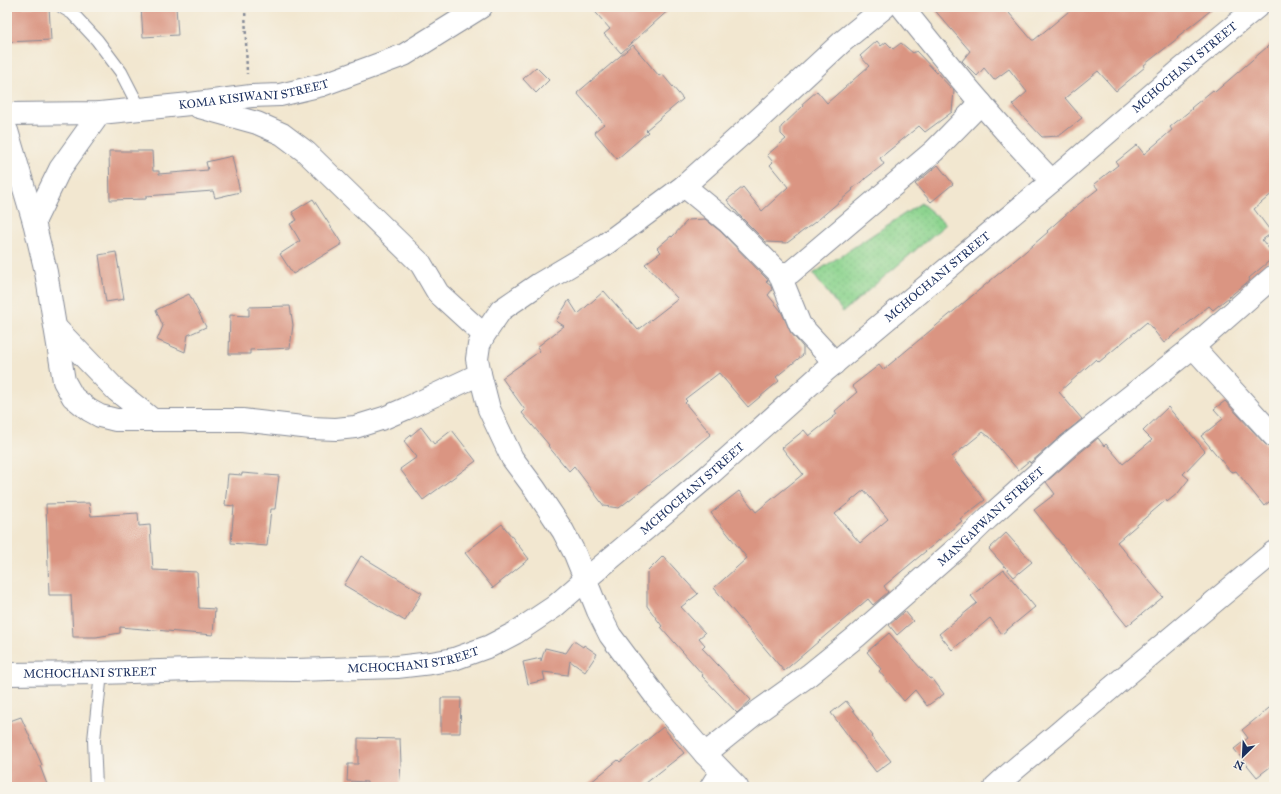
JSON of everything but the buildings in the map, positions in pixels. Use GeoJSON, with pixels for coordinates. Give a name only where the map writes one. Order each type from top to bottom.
{"type":"FeatureCollection","features":[{"type":"Feature","properties":{"kind":"street","name":"KOMA KISIWANI STREET"},"geometry":{"type":"LineString","coordinates":[[7,114],[100,113],[251,96],[280,95],[322,85],[404,55],[481,7]]}},
{"type":"Feature","properties":{"kind":"street"},"geometry":{"type":"LineString","coordinates":[[737,787],[716,779],[705,754],[657,698],[610,635],[575,554],[563,531],[512,458],[489,409],[477,358],[479,345],[501,310],[539,284],[602,246],[684,186],[842,42],[885,7]]}},
{"type":"Feature","properties":{"kind":"street"},"geometry":{"type":"LineString","coordinates":[[902,7],[981,103],[1021,149],[1052,181]]}},
{"type":"Feature","properties":{"kind":"street","name":"MCHOCHANI STREET"},"geometry":{"type":"LineString","coordinates":[[7,674],[221,669],[295,670],[431,664],[454,659],[490,646],[515,633],[554,607],[709,475],[834,364],[1052,181],[1178,72],[1257,7]]}},
{"type":"Feature","properties":{"kind":"street"},"geometry":{"type":"LineString","coordinates":[[779,273],[790,273],[934,151],[981,103]]}},
{"type":"Feature","properties":{"kind":"street"},"geometry":{"type":"LineString","coordinates":[[190,104],[257,123],[282,134],[306,152],[421,264],[438,293],[484,335]]}},
{"type":"Feature","properties":{"kind":"street"},"geometry":{"type":"LineString","coordinates":[[34,222],[60,169],[100,113]]}},
{"type":"Feature","properties":{"kind":"street"},"geometry":{"type":"LineString","coordinates":[[7,131],[34,222],[46,272],[64,381],[73,397],[79,403],[100,416],[116,420],[242,420],[317,429],[355,427],[384,418],[480,374]]}},
{"type":"Feature","properties":{"kind":"street"},"geometry":{"type":"LineString","coordinates":[[684,186],[728,222],[779,273],[800,325],[834,364]]}},
{"type":"Feature","properties":{"kind":"street","name":"MANGAPWANI STREET"},"geometry":{"type":"LineString","coordinates":[[705,754],[756,713],[809,675],[856,637],[957,548],[1069,445],[1193,347],[1274,276]]}},
{"type":"Feature","properties":{"kind":"street"},"geometry":{"type":"LineString","coordinates":[[56,328],[117,392],[153,420]]}},
{"type":"Feature","properties":{"kind":"street"},"geometry":{"type":"LineString","coordinates":[[1193,347],[1274,436]]}},
{"type":"Feature","properties":{"kind":"street"},"geometry":{"type":"LineString","coordinates":[[995,787],[1128,673],[1274,552]]}},
{"type":"Feature","properties":{"kind":"lane"},"geometry":{"type":"LineString","coordinates":[[62,7],[72,13],[97,40],[121,72],[140,109]]}},
{"type":"Feature","properties":{"kind":"lane"},"geometry":{"type":"LineString","coordinates":[[96,787],[94,740],[101,673]]}},
{"type":"Feature","properties":{"kind":"path"},"geometry":{"type":"LineString","coordinates":[[245,7],[247,74],[251,96]]}},
{"type":"Feature","properties":{"kind":"green space"},"geometry":{"type":"Polygon","coordinates":[[[921,203],[946,224],[843,312],[813,274],[921,203]]]}}]}
